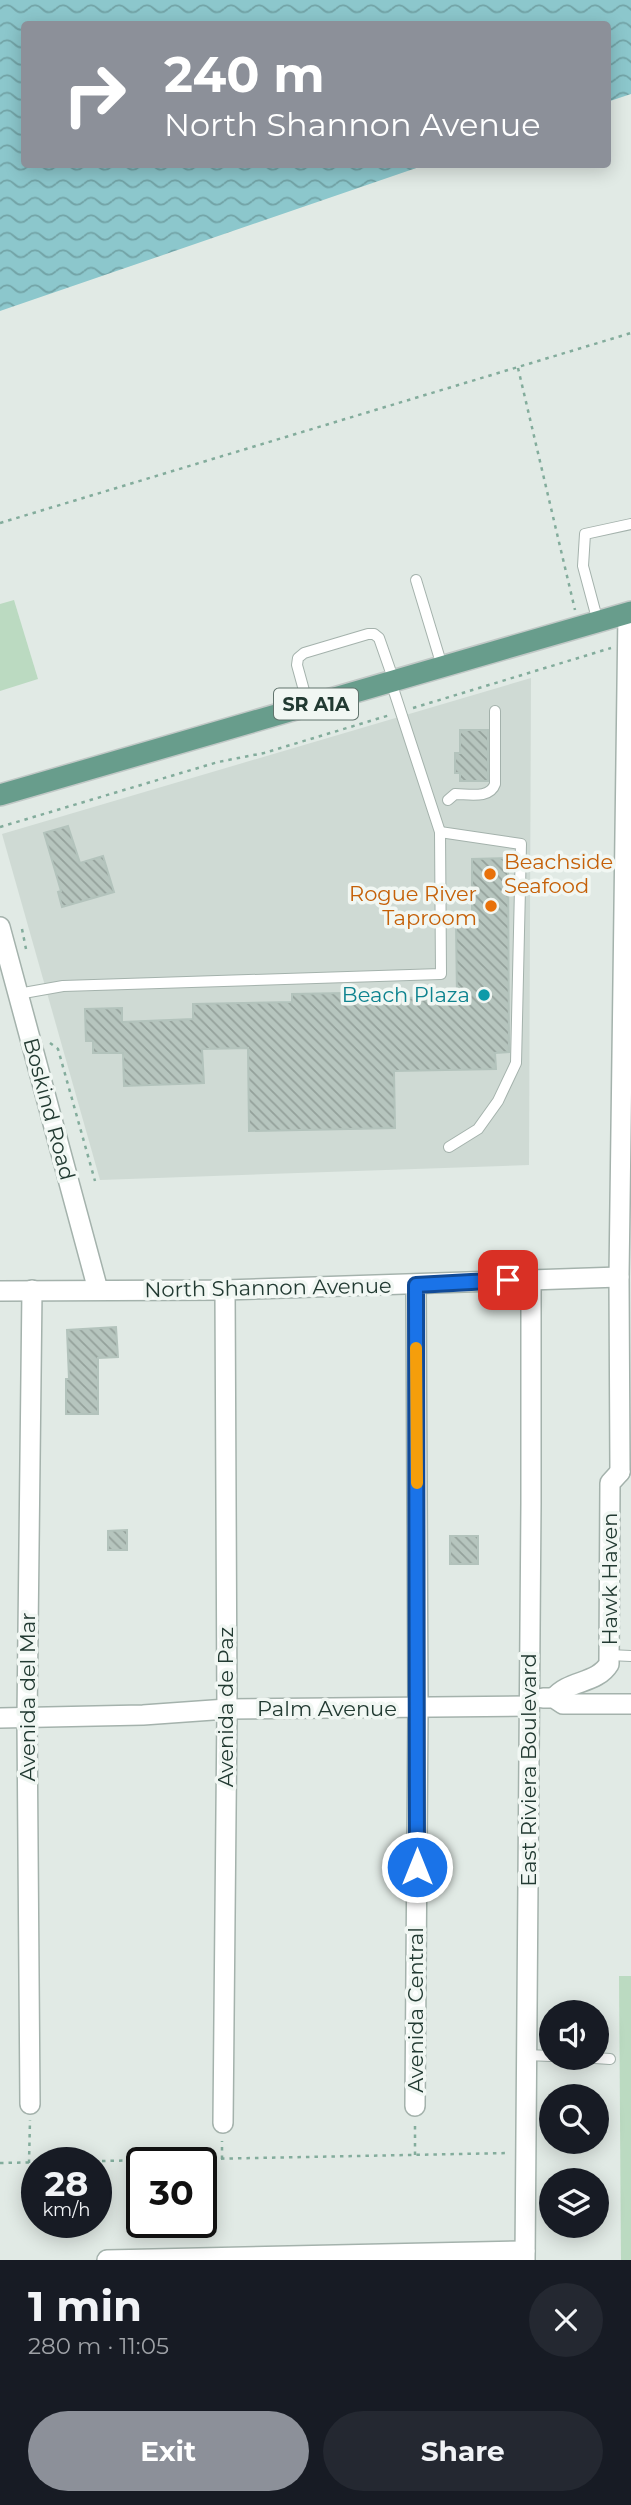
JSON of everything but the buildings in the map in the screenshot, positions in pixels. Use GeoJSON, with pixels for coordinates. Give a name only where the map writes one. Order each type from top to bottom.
{"type":"FeatureCollection","features":[{"type":"Feature","properties":{"kind":"main road","name":"SR A1A"},"geometry":{"type":"LineString","coordinates":[[0,795],[629,613]]}},
{"type":"Feature","properties":{"kind":"street","name":"Hawk Haven"},"geometry":{"type":"LineString","coordinates":[[554,1698],[559,1691],[604,1673],[609,1664],[610,1483],[625,1472],[625,1322],[619,1277],[625,1203],[629,613]]}},
{"type":"Feature","properties":{"kind":"street","name":"Boskind Road"},"geometry":{"type":"LineString","coordinates":[[0,927],[98,1290]]}},
{"type":"Feature","properties":{"kind":"street","name":"North Shannon Avenue"},"geometry":{"type":"LineString","coordinates":[[0,1291],[225,1290],[619,1277]]}},
{"type":"Feature","properties":{"kind":"street","name":"East Riviera Boulevard"},"geometry":{"type":"LineString","coordinates":[[525,2256],[531,1279]]}},
{"type":"Feature","properties":{"kind":"street","name":"Avenida Central"},"geometry":{"type":"LineString","coordinates":[[415,2106],[418,1708],[416,1285]]}},
{"type":"Feature","properties":{"kind":"street","name":"Avenida del Mar"},"geometry":{"type":"LineString","coordinates":[[30,2104],[27,1718],[32,1290]]}},
{"type":"Feature","properties":{"kind":"street","name":"Avenida de Paz"},"geometry":{"type":"LineString","coordinates":[[223,2123],[227,1709],[225,1290]]}},
{"type":"Feature","properties":{"kind":"street"},"geometry":{"type":"LineString","coordinates":[[529,1701],[554,1698],[563,1704],[631,1704]]}},
{"type":"Feature","properties":{"kind":"street","name":"Palm Avenue"},"geometry":{"type":"LineString","coordinates":[[0,1718],[143,1715],[227,1709],[418,1708],[529,1701]]}},
{"type":"Feature","properties":{"kind":"street"},"geometry":{"type":"LineString","coordinates":[[107,2260],[525,2256]]}},
{"type":"Feature","properties":{"kind":"lane"},"geometry":{"type":"LineString","coordinates":[[589,625],[583,566],[584,534],[631,524]]}},
{"type":"Feature","properties":{"kind":"lane"},"geometry":{"type":"LineString","coordinates":[[416,580],[443,667]]}},
{"type":"Feature","properties":{"kind":"lane"},"geometry":{"type":"LineString","coordinates":[[18,994],[63,986],[441,974],[440,832],[400,712],[379,638],[368,634],[304,653],[298,658],[297,665],[308,706]]}},
{"type":"Feature","properties":{"kind":"lane"},"geometry":{"type":"LineString","coordinates":[[448,800],[455,794],[488,794],[493,790],[495,711]]}},
{"type":"Feature","properties":{"kind":"lane"},"geometry":{"type":"LineString","coordinates":[[440,832],[521,844],[516,1063],[498,1101],[478,1129],[449,1147]]}},
{"type":"Feature","properties":{"kind":"lane"},"geometry":{"type":"LineString","coordinates":[[609,1655],[631,1656]]}},
{"type":"Feature","properties":{"kind":"lane"},"geometry":{"type":"LineString","coordinates":[[526,2055],[539,2056]]}},
{"type":"Feature","properties":{"kind":"path"},"geometry":{"type":"LineString","coordinates":[[0,523],[631,333]]}},
{"type":"Feature","properties":{"kind":"path"},"geometry":{"type":"LineString","coordinates":[[518,367],[589,625]]}},
{"type":"Feature","properties":{"kind":"path"},"geometry":{"type":"LineString","coordinates":[[0,827],[218,762],[264,753],[627,643]]}},
{"type":"Feature","properties":{"kind":"path"},"geometry":{"type":"LineString","coordinates":[[22,929],[26,951]]}},
{"type":"Feature","properties":{"kind":"path"},"geometry":{"type":"LineString","coordinates":[[43,1036],[58,1049],[95,1181]]}},
{"type":"Feature","properties":{"kind":"path"},"geometry":{"type":"LineString","coordinates":[[30,2104],[30,2147]]}},
{"type":"Feature","properties":{"kind":"path"},"geometry":{"type":"LineString","coordinates":[[415,2106],[415,2155]]}},
{"type":"Feature","properties":{"kind":"path"},"geometry":{"type":"LineString","coordinates":[[112,2161],[526,2153]]}},
{"type":"Feature","properties":{"kind":"path"},"geometry":{"type":"LineString","coordinates":[[0,2163],[21,2162]]}},
{"type":"Feature","properties":{"kind":"shaded area"},"geometry":{"type":"Polygon","coordinates":[[[531,678],[529,1165],[100,1180],[2,834],[531,678]]]}},
{"type":"Feature","properties":{"kind":"green space"},"geometry":{"type":"Polygon","coordinates":[[[14,600],[38,679],[0,691],[0,604],[14,600]]]}},
{"type":"Feature","properties":{"kind":"green space"},"geometry":{"type":"Polygon","coordinates":[[[619,1976],[631,1976],[631,2260],[621,2260],[619,1976]]]}},
{"type":"Feature","properties":{"kind":"water"},"geometry":{"type":"Polygon","coordinates":[[[0,0],[631,0],[631,94],[611,101],[611,21],[21,21],[21,168],[416,168],[0,311],[0,0]]]}},
{"type":"Feature","properties":{"kind":"slow traffic"},"geometry":{"type":"LineString","coordinates":[[416,1348],[417,1483]]}},
{"type":"Feature","properties":{"kind":"place","name":"Beachside Seafood"},"geometry":{"type":"Point","coordinates":[490,874]}},
{"type":"Feature","properties":{"kind":"place","name":"Rogue River Taproom"},"geometry":{"type":"Point","coordinates":[491,906]}},
{"type":"Feature","properties":{"kind":"place","name":"Beach Plaza"},"geometry":{"type":"Point","coordinates":[484,995]}},
{"type":"Feature","properties":{"kind":"route"},"geometry":{"type":"LineString","coordinates":[[417,1867],[416,1285],[508,1280]]}}]}
